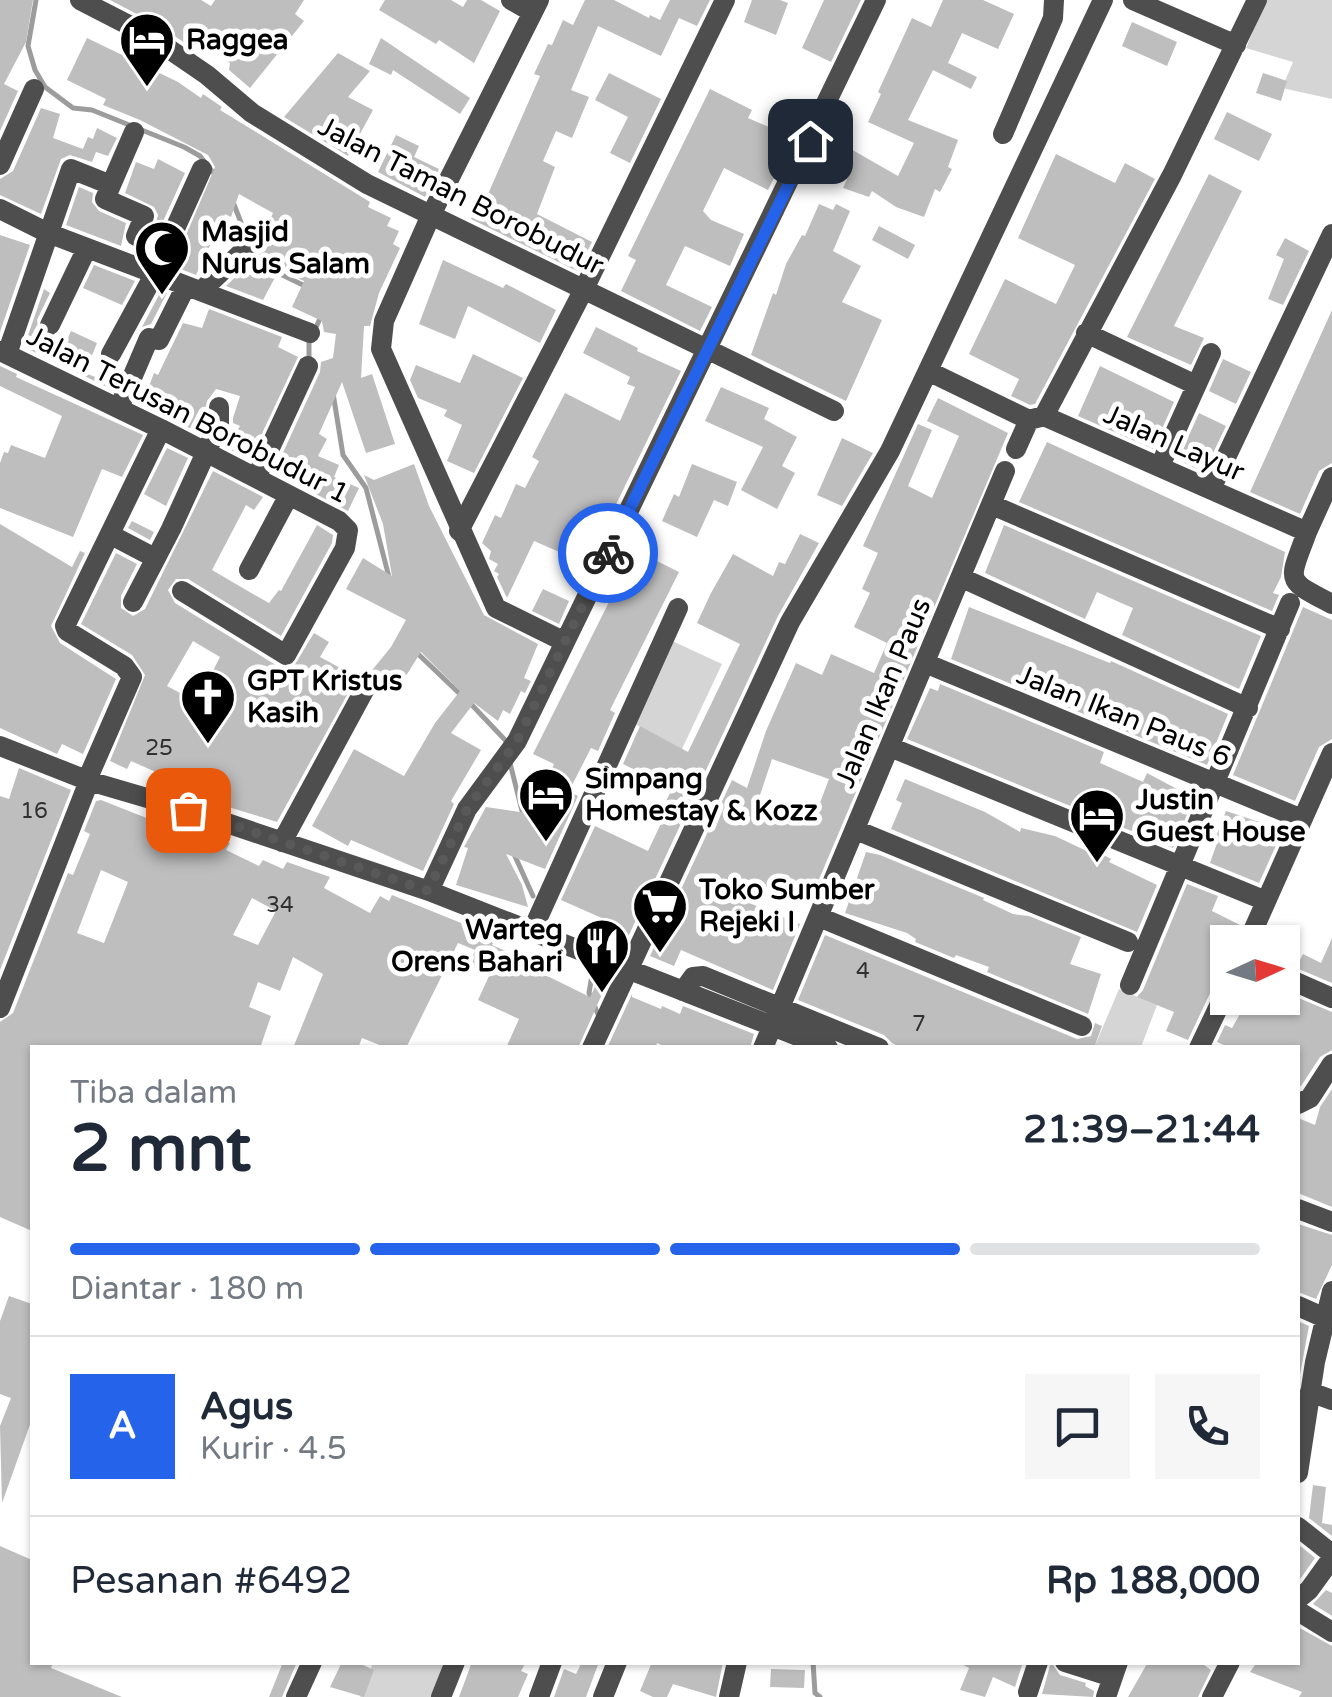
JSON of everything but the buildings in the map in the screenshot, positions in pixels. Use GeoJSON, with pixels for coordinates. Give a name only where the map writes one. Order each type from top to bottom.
{"type":"FeatureCollection","features":[{"type":"Feature","properties":{"kind":"street"},"geometry":{"type":"LineString","coordinates":[[511,0],[535,6],[432,215],[384,322],[381,348],[496,608],[566,642]]}},
{"type":"Feature","properties":{"kind":"street"},"geometry":{"type":"LineString","coordinates":[[459,531],[584,289],[725,0]]}},
{"type":"Feature","properties":{"kind":"street"},"geometry":{"type":"LineString","coordinates":[[428,891],[467,809],[517,741],[876,0]]}},
{"type":"Feature","properties":{"kind":"street"},"geometry":{"type":"LineString","coordinates":[[1003,134],[1053,18],[1054,0]]}},
{"type":"Feature","properties":{"kind":"street"},"geometry":{"type":"LineString","coordinates":[[599,1031],[790,622],[890,452],[1103,0]]}},
{"type":"Feature","properties":{"kind":"street"},"geometry":{"type":"LineString","coordinates":[[1133,0],[1236,44]]}},
{"type":"Feature","properties":{"kind":"street"},"geometry":{"type":"LineString","coordinates":[[1016,449],[1086,333],[1172,175],[1256,0]]}},
{"type":"Feature","properties":{"kind":"street","name":"Jalan Taman Borobudur"},"geometry":{"type":"LineString","coordinates":[[86,1],[150,36],[300,146],[834,412]]}},
{"type":"Feature","properties":{"kind":"street"},"geometry":{"type":"LineString","coordinates":[[1049,62],[1069,71]]}},
{"type":"Feature","properties":{"kind":"street"},"geometry":{"type":"LineString","coordinates":[[0,166],[34,89]]}},
{"type":"Feature","properties":{"kind":"street"},"geometry":{"type":"LineString","coordinates":[[134,132],[105,199],[144,216],[136,236],[166,248]]}},
{"type":"Feature","properties":{"kind":"street"},"geometry":{"type":"LineString","coordinates":[[4,353],[71,168],[111,185]]}},
{"type":"Feature","properties":{"kind":"street"},"geometry":{"type":"LineString","coordinates":[[111,354],[154,275],[202,169]]}},
{"type":"Feature","properties":{"kind":"street"},"geometry":{"type":"LineString","coordinates":[[0,208],[48,233],[310,333]]}},
{"type":"Feature","properties":{"kind":"street"},"geometry":{"type":"LineString","coordinates":[[1211,489],[1332,234]]}},
{"type":"Feature","properties":{"kind":"street"},"geometry":{"type":"LineString","coordinates":[[118,408],[149,338],[159,340],[194,289],[252,242]]}},
{"type":"Feature","properties":{"kind":"street"},"geometry":{"type":"LineString","coordinates":[[50,324],[87,248]]}},
{"type":"Feature","properties":{"kind":"street"},"geometry":{"type":"LineString","coordinates":[[1086,333],[1196,385]]}},
{"type":"Feature","properties":{"kind":"street","name":"Jalan Terusan Borobudur 1"},"geometry":{"type":"LineString","coordinates":[[4,353],[161,429],[344,524],[348,530],[345,548],[286,655],[182,591]]}},
{"type":"Feature","properties":{"kind":"street"},"geometry":{"type":"LineString","coordinates":[[1160,466],[1211,353]]}},
{"type":"Feature","properties":{"kind":"street"},"geometry":{"type":"LineString","coordinates":[[256,478],[308,366]]}},
{"type":"Feature","properties":{"kind":"street","name":"Jalan Layur"},"geometry":{"type":"LineString","coordinates":[[930,372],[1160,466],[1307,532]]}},
{"type":"Feature","properties":{"kind":"street"},"geometry":{"type":"LineString","coordinates":[[133,602],[220,424],[219,407]]}},
{"type":"Feature","properties":{"kind":"street"},"geometry":{"type":"LineString","coordinates":[[0,1008],[132,677],[124,666],[67,631],[66,619],[161,429]]}},
{"type":"Feature","properties":{"kind":"street","name":"Jalan Ikan Paus"},"geometry":{"type":"LineString","coordinates":[[765,1045],[1006,470]]}},
{"type":"Feature","properties":{"kind":"street"},"geometry":{"type":"LineString","coordinates":[[1332,478],[1293,570],[1293,580],[1299,587],[1332,604]]}},
{"type":"Feature","properties":{"kind":"street"},"geometry":{"type":"LineString","coordinates":[[249,570],[289,495]]}},
{"type":"Feature","properties":{"kind":"street"},"geometry":{"type":"LineString","coordinates":[[992,505],[1280,629]]}},
{"type":"Feature","properties":{"kind":"street"},"geometry":{"type":"LineString","coordinates":[[111,534],[155,558]]}},
{"type":"Feature","properties":{"kind":"street"},"geometry":{"type":"LineString","coordinates":[[962,578],[1248,708]]}},
{"type":"Feature","properties":{"kind":"street"},"geometry":{"type":"LineString","coordinates":[[1130,985],[1290,603]]}},
{"type":"Feature","properties":{"kind":"street"},"geometry":{"type":"LineString","coordinates":[[532,931],[678,608]]}},
{"type":"Feature","properties":{"kind":"street","name":"Jalan Ikan Paus 6"},"geometry":{"type":"LineString","coordinates":[[925,663],[1302,819]]}},
{"type":"Feature","properties":{"kind":"street"},"geometry":{"type":"LineString","coordinates":[[282,842],[366,686]]}},
{"type":"Feature","properties":{"kind":"street"},"geometry":{"type":"LineString","coordinates":[[0,746],[88,780],[428,891],[683,991],[699,975],[823,1045]]}},
{"type":"Feature","properties":{"kind":"street"},"geometry":{"type":"LineString","coordinates":[[890,747],[1266,901]]}},
{"type":"Feature","properties":{"kind":"street"},"geometry":{"type":"LineString","coordinates":[[1255,925],[1332,752]]}},
{"type":"Feature","properties":{"kind":"street"},"geometry":{"type":"LineString","coordinates":[[856,830],[1128,942]]}},
{"type":"Feature","properties":{"kind":"street"},"geometry":{"type":"LineString","coordinates":[[819,917],[1082,1026]]}},
{"type":"Feature","properties":{"kind":"street"},"geometry":{"type":"LineString","coordinates":[[1300,984],[1332,998]]}},
{"type":"Feature","properties":{"kind":"street"},"geometry":{"type":"LineString","coordinates":[[1199,1045],[1214,1015]]}},
{"type":"Feature","properties":{"kind":"street"},"geometry":{"type":"LineString","coordinates":[[777,1017],[869,1045]]}},
{"type":"Feature","properties":{"kind":"street"},"geometry":{"type":"LineString","coordinates":[[1300,1103],[1310,1098],[1332,1064]]}},
{"type":"Feature","properties":{"kind":"street"},"geometry":{"type":"LineString","coordinates":[[1300,1210],[1332,1222]]}},
{"type":"Feature","properties":{"kind":"street"},"geometry":{"type":"LineString","coordinates":[[1300,1460],[1332,1291]]}},
{"type":"Feature","properties":{"kind":"street"},"geometry":{"type":"LineString","coordinates":[[1300,1307],[1325,1318]]}},
{"type":"Feature","properties":{"kind":"street"},"geometry":{"type":"LineString","coordinates":[[1310,1392],[1332,1400]]}},
{"type":"Feature","properties":{"kind":"street"},"geometry":{"type":"LineString","coordinates":[[1300,1529],[1332,1556],[1300,1597]]}},
{"type":"Feature","properties":{"kind":"street"},"geometry":{"type":"LineString","coordinates":[[1300,1612],[1332,1632]]}},
{"type":"Feature","properties":{"kind":"street"},"geometry":{"type":"LineString","coordinates":[[296,1697],[311,1665]]}},
{"type":"Feature","properties":{"kind":"street"},"geometry":{"type":"LineString","coordinates":[[441,1697],[454,1665]]}},
{"type":"Feature","properties":{"kind":"street"},"geometry":{"type":"LineString","coordinates":[[539,1697],[551,1665]]}},
{"type":"Feature","properties":{"kind":"street"},"geometry":{"type":"LineString","coordinates":[[603,1697],[616,1665]]}},
{"type":"Feature","properties":{"kind":"street"},"geometry":{"type":"LineString","coordinates":[[729,1697],[735,1665]]}},
{"type":"Feature","properties":{"kind":"street"},"geometry":{"type":"LineString","coordinates":[[1028,1692],[1037,1665]]}},
{"type":"Feature","properties":{"kind":"street"},"geometry":{"type":"LineString","coordinates":[[1074,1665],[1112,1678]]}},
{"type":"Feature","properties":{"kind":"street"},"geometry":{"type":"LineString","coordinates":[[1212,1697],[1228,1665]]}},
{"type":"Feature","properties":{"kind":"shaded area"},"geometry":{"type":"Polygon","coordinates":[[[1266,0],[1332,0],[1332,99],[1282,88],[1293,62],[1246,48],[1266,0]]]}},
{"type":"Feature","properties":{"kind":"shaded area"},"geometry":{"type":"Polygon","coordinates":[[[670,640],[722,664],[682,749],[631,722],[670,640]]]}},
{"type":"Feature","properties":{"kind":"shaded area"},"geometry":{"type":"Polygon","coordinates":[[[1119,989],[1157,1005],[1142,1045],[1095,1045],[1119,989]]]}},
{"type":"Feature","properties":{"kind":"shaded area"},"geometry":{"type":"Polygon","coordinates":[[[372,1665],[452,1665],[439,1697],[360,1697],[372,1665]]]}},
{"type":"Feature","properties":{"kind":"waterway"},"geometry":{"type":"LineString","coordinates":[[36,0],[28,46],[45,87],[73,108],[92,110],[184,147],[200,156],[216,176]]}},
{"type":"Feature","properties":{"kind":"waterway"},"geometry":{"type":"LineString","coordinates":[[233,202],[247,238]]}},
{"type":"Feature","properties":{"kind":"waterway"},"geometry":{"type":"LineString","coordinates":[[272,270],[307,287]]}},
{"type":"Feature","properties":{"kind":"waterway"},"geometry":{"type":"LineString","coordinates":[[309,360],[309,343],[322,314]]}},
{"type":"Feature","properties":{"kind":"waterway"},"geometry":{"type":"LineString","coordinates":[[333,393],[343,455],[366,488],[390,581]]}},
{"type":"Feature","properties":{"kind":"waterway"},"geometry":{"type":"LineString","coordinates":[[416,652],[462,696]]}},
{"type":"Feature","properties":{"kind":"waterway"},"geometry":{"type":"LineString","coordinates":[[470,703],[507,742]]}},
{"type":"Feature","properties":{"kind":"waterway"},"geometry":{"type":"LineString","coordinates":[[510,763],[523,815]]}},
{"type":"Feature","properties":{"kind":"waterway"},"geometry":{"type":"LineString","coordinates":[[514,854],[533,896]]}},
{"type":"Feature","properties":{"kind":"waterway"},"geometry":{"type":"LineString","coordinates":[[599,951],[600,932]]}},
{"type":"Feature","properties":{"kind":"waterway"},"geometry":{"type":"LineString","coordinates":[[593,969],[589,993],[600,1019]]}},
{"type":"Feature","properties":{"kind":"waterway"},"geometry":{"type":"LineString","coordinates":[[813,1665],[815,1693],[820,1697]]}},
{"type":"Feature","properties":{"kind":"way so far"},"geometry":{"type":"LineString","coordinates":[[188,810],[428,891],[467,809],[517,741],[608,553]]}},
{"type":"Feature","properties":{"kind":"place","name":"Raggea"},"geometry":{"type":"Point","coordinates":[147,89]}},
{"type":"Feature","properties":{"kind":"place","name":"Masjid Nurus Salam"},"geometry":{"type":"Point","coordinates":[162,297]}},
{"type":"Feature","properties":{"kind":"place","name":"GPT Kristus Kasih"},"geometry":{"type":"Point","coordinates":[208,746]}},
{"type":"Feature","properties":{"kind":"place","name":"Simpang Homestay & Kozz"},"geometry":{"type":"Point","coordinates":[546,844]}},
{"type":"Feature","properties":{"kind":"place","name":"Justin Guest House"},"geometry":{"type":"Point","coordinates":[1097,865]}},
{"type":"Feature","properties":{"kind":"place","name":"Toko Sumber Rejeki I"},"geometry":{"type":"Point","coordinates":[660,955]}},
{"type":"Feature","properties":{"kind":"place","name":"Warteg Orens Bahari"},"geometry":{"type":"Point","coordinates":[602,995]}},
{"type":"Feature","properties":{"kind":"route"},"geometry":{"type":"LineString","coordinates":[[608,553],[810,141]]}}]}
